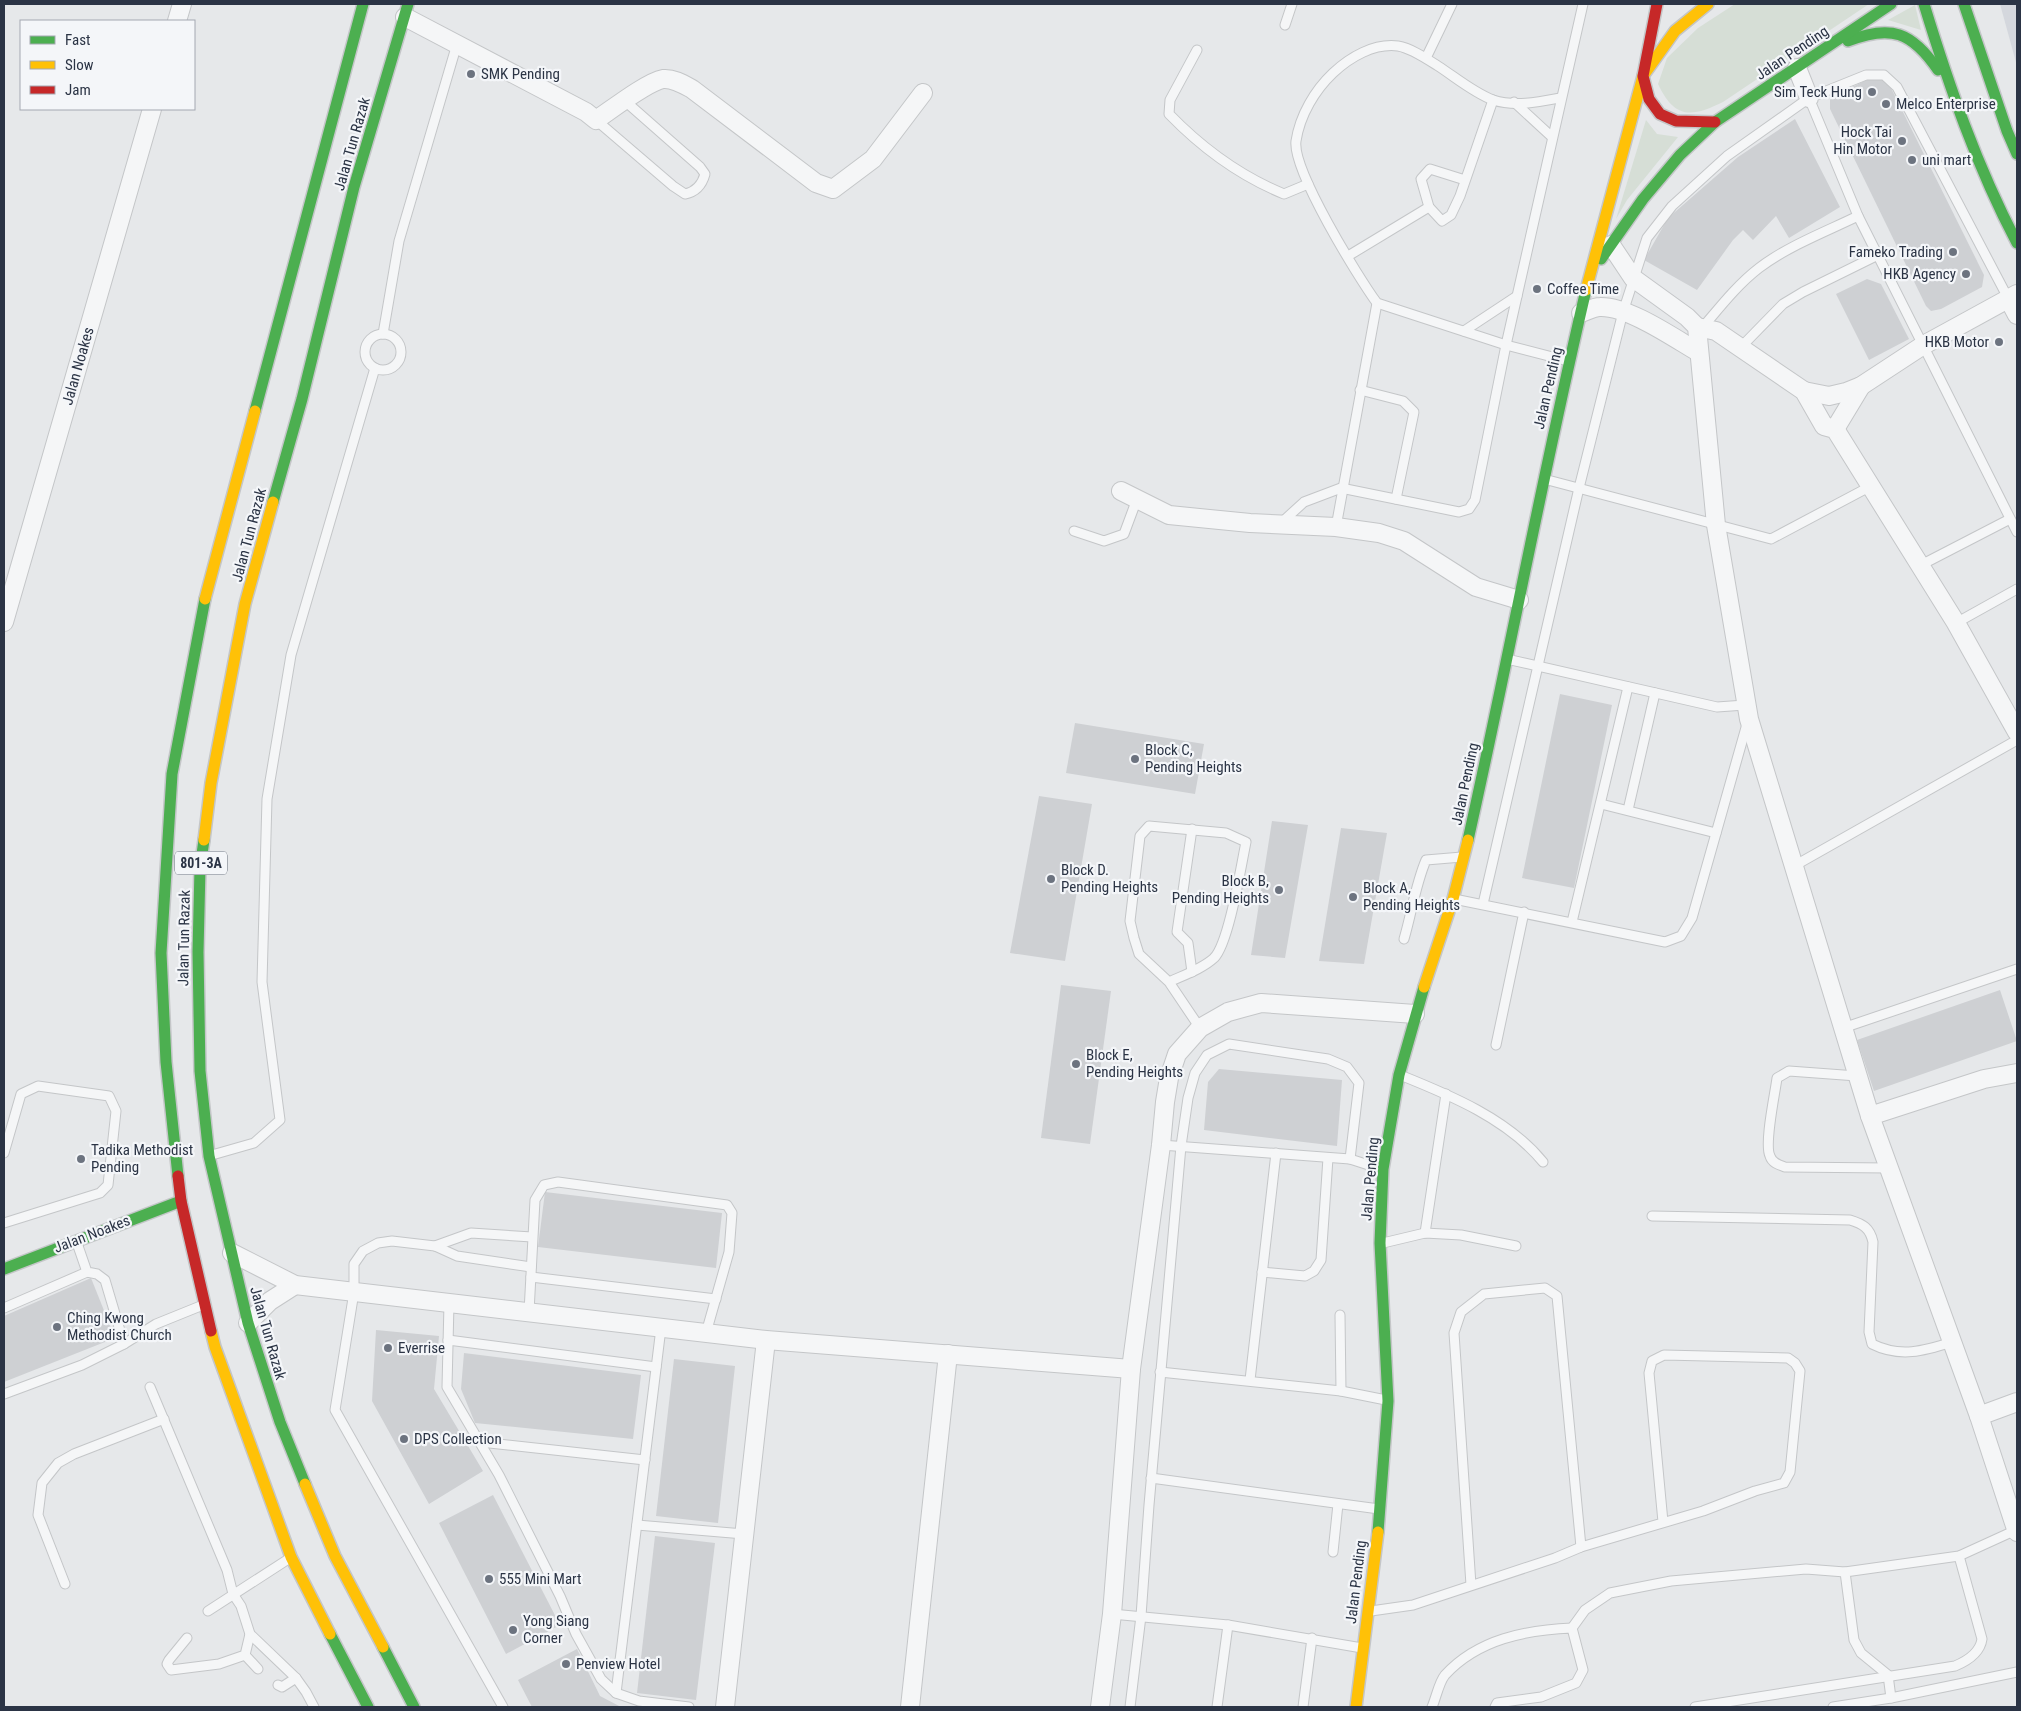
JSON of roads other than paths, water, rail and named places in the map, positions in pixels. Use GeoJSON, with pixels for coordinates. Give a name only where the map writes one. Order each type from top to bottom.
{"type":"FeatureCollection","features":[{"type":"Feature","properties":{"kind":"main road","name":"Jalan Tun Razak"},"geometry":{"type":"LineString","coordinates":[[363,4],[205,600],[172,774],[162,953],[166,1062],[181,1201],[215,1347],[291,1557],[368,1707]]}},
{"type":"Feature","properties":{"kind":"main road"},"geometry":{"type":"LineString","coordinates":[[1590,273],[1643,76],[1657,4]]}},
{"type":"Feature","properties":{"kind":"main road"},"geometry":{"type":"LineString","coordinates":[[1643,76],[1675,31],[1708,4]]}},
{"type":"Feature","properties":{"kind":"main road","name":"Jalan Pending"},"geometry":{"type":"LineString","coordinates":[[1356,1707],[1381,1509],[1388,1401],[1380,1243],[1383,1169],[1399,1075],[1415,1014],[1453,899],[1465,856],[1508,660],[1543,479],[1590,273],[1612,245],[1643,199],[1680,155],[1716,122],[1827,49],[1891,4]]}},
{"type":"Feature","properties":{"kind":"main road"},"geometry":{"type":"LineString","coordinates":[[1924,4],[1949,87],[1996,203],[2017,243]]}},
{"type":"Feature","properties":{"kind":"main road"},"geometry":{"type":"LineString","coordinates":[[1964,4],[2007,131],[2017,154]]}},
{"type":"Feature","properties":{"kind":"main road","name":"Jalan Tun Razak"},"geometry":{"type":"LineString","coordinates":[[406,10],[354,187],[302,399],[245,604],[212,783],[200,868],[198,952],[200,1071],[209,1156],[248,1323],[280,1422],[335,1556],[414,1707]]}},
{"type":"Feature","properties":{"kind":"main road"},"geometry":{"type":"LineString","coordinates":[[1827,49],[1874,32],[1903,36],[1917,43],[1932,60],[1949,87]]}},
{"type":"Feature","properties":{"kind":"main road"},"geometry":{"type":"LineString","coordinates":[[1643,76],[1649,99],[1660,114],[1676,121],[1716,122]]}},
{"type":"Feature","properties":{"kind":"main road","name":"Jalan Noakes"},"geometry":{"type":"LineString","coordinates":[[4,1269],[181,1201]]}},
{"type":"Feature","properties":{"kind":"street"},"geometry":{"type":"LineString","coordinates":[[177,20],[182,4]]}},
{"type":"Feature","properties":{"kind":"street"},"geometry":{"type":"LineString","coordinates":[[406,10],[457,44],[586,112],[596,120],[649,85],[663,79],[677,81],[692,89],[816,183],[833,189],[873,159],[924,93]]}},
{"type":"Feature","properties":{"kind":"street"},"geometry":{"type":"LineString","coordinates":[[1797,68],[1809,98]]}},
{"type":"Feature","properties":{"kind":"street","name":"Jalan Noakes"},"geometry":{"type":"LineString","coordinates":[[4,622],[152,110]]}},
{"type":"Feature","properties":{"kind":"street"},"geometry":{"type":"LineString","coordinates":[[1612,245],[1633,278],[1700,327],[1716,331],[1804,391],[1829,396],[1860,386],[1922,346],[2013,296],[2017,315]]}},
{"type":"Feature","properties":{"kind":"street"},"geometry":{"type":"LineString","coordinates":[[1581,313],[1600,307],[1623,312],[1668,333],[1698,352]]}},
{"type":"Feature","properties":{"kind":"street"},"geometry":{"type":"LineString","coordinates":[[1700,327],[1698,352],[1716,525],[1747,712],[1870,1116],[1979,1416],[2017,1531]]}},
{"type":"Feature","properties":{"kind":"street"},"geometry":{"type":"LineString","coordinates":[[1835,429],[1860,386]]}},
{"type":"Feature","properties":{"kind":"street"},"geometry":{"type":"LineString","coordinates":[[1804,391],[1824,426],[1835,429],[1921,565],[2017,732]]}},
{"type":"Feature","properties":{"kind":"street"},"geometry":{"type":"LineString","coordinates":[[1129,495],[1169,515],[1336,527],[1378,533],[1404,541],[1476,587],[1519,600]]}},
{"type":"Feature","properties":{"kind":"street"},"geometry":{"type":"LineString","coordinates":[[1100,1707],[1112,1614],[1131,1369],[1161,1145],[1164,1102],[1177,1054],[1200,1028],[1228,1012],[1261,1003],[1415,1014]]}},
{"type":"Feature","properties":{"kind":"street"},"geometry":{"type":"LineString","coordinates":[[1870,1116],[1984,1079],[2016,1079]]}},
{"type":"Feature","properties":{"kind":"street"},"geometry":{"type":"LineString","coordinates":[[232,1253],[295,1285],[766,1340],[1131,1369]]}},
{"type":"Feature","properties":{"kind":"street"},"geometry":{"type":"LineString","coordinates":[[248,1323],[270,1301],[295,1285]]}},
{"type":"Feature","properties":{"kind":"street"},"geometry":{"type":"LineString","coordinates":[[725,1707],[766,1340]]}},
{"type":"Feature","properties":{"kind":"street"},"geometry":{"type":"LineString","coordinates":[[910,1707],[948,1354]]}},
{"type":"Feature","properties":{"kind":"street"},"geometry":{"type":"LineString","coordinates":[[1979,1416],[2017,1402]]}},
{"type":"Feature","properties":{"kind":"lane"},"geometry":{"type":"LineString","coordinates":[[1285,25],[1292,4]]}},
{"type":"Feature","properties":{"kind":"lane"},"geometry":{"type":"LineString","coordinates":[[1426,58],[1452,4]]}},
{"type":"Feature","properties":{"kind":"lane"},"geometry":{"type":"LineString","coordinates":[[1279,524],[1304,502],[1341,488],[1459,512],[1469,509],[1475,500],[1506,345],[1560,98],[1583,4]]}},
{"type":"Feature","properties":{"kind":"lane"},"geometry":{"type":"LineString","coordinates":[[383,334],[399,241],[457,44]]}},
{"type":"Feature","properties":{"kind":"lane"},"geometry":{"type":"LineString","coordinates":[[1560,98],[1528,104],[1493,100],[1426,58],[1399,46],[1378,46],[1347,61],[1321,84],[1308,105],[1296,142],[1300,163],[1308,184],[1348,256],[1377,303],[1506,345],[1569,362]]}},
{"type":"Feature","properties":{"kind":"lane"},"geometry":{"type":"LineString","coordinates":[[1197,50],[1170,100],[1169,114],[1214,153],[1254,182],[1284,194],[1308,184]]}},
{"type":"Feature","properties":{"kind":"lane"},"geometry":{"type":"LineString","coordinates":[[1483,904],[1579,488],[1623,312],[1647,238],[1672,206],[1727,156],[1809,98],[1866,76],[1884,75],[1897,87],[2013,296]]}},
{"type":"Feature","properties":{"kind":"lane"},"geometry":{"type":"LineString","coordinates":[[1809,98],[1858,216],[2017,532]]}},
{"type":"Feature","properties":{"kind":"lane"},"geometry":{"type":"LineString","coordinates":[[1465,180],[1430,169],[1421,179],[1429,207],[1442,221],[1451,215],[1465,180],[1493,100]]}},
{"type":"Feature","properties":{"kind":"lane"},"geometry":{"type":"LineString","coordinates":[[596,120],[673,186],[685,194],[693,192],[703,181],[705,174],[700,167],[625,101]]}},
{"type":"Feature","properties":{"kind":"lane"},"geometry":{"type":"LineString","coordinates":[[1514,102],[1552,137]]}},
{"type":"Feature","properties":{"kind":"lane"},"geometry":{"type":"LineString","coordinates":[[1348,256],[1429,207]]}},
{"type":"Feature","properties":{"kind":"lane"},"geometry":{"type":"LineString","coordinates":[[1700,327],[1759,268],[1788,250],[1858,216]]}},
{"type":"Feature","properties":{"kind":"lane"},"geometry":{"type":"LineString","coordinates":[[1741,347],[1783,304],[1878,255]]}},
{"type":"Feature","properties":{"kind":"lane"},"geometry":{"type":"LineString","coordinates":[[1464,331],[1517,296]]}},
{"type":"Feature","properties":{"kind":"lane"},"geometry":{"type":"LineString","coordinates":[[1336,527],[1341,488],[1377,303]]}},
{"type":"Feature","properties":{"kind":"lane"},"geometry":{"type":"LineString","coordinates":[[383,334],[394,337],[398,342],[401,353],[397,364],[386,370],[375,368],[367,360],[366,348],[372,338],[383,334]]}},
{"type":"Feature","properties":{"kind":"lane"},"geometry":{"type":"LineString","coordinates":[[209,1156],[254,1143],[280,1120],[262,982],[267,799],[291,655],[375,368]]}},
{"type":"Feature","properties":{"kind":"lane"},"geometry":{"type":"LineString","coordinates":[[1360,390],[1403,400],[1414,412],[1396,499]]}},
{"type":"Feature","properties":{"kind":"lane"},"geometry":{"type":"LineString","coordinates":[[1543,479],[1771,538],[1871,486]]}},
{"type":"Feature","properties":{"kind":"lane"},"geometry":{"type":"LineString","coordinates":[[1074,531],[1104,541],[1124,534],[1129,495]]}},
{"type":"Feature","properties":{"kind":"lane"},"geometry":{"type":"LineString","coordinates":[[1921,565],[2010,519]]}},
{"type":"Feature","properties":{"kind":"lane"},"geometry":{"type":"LineString","coordinates":[[1956,623],[2017,589]]}},
{"type":"Feature","properties":{"kind":"lane"},"geometry":{"type":"LineString","coordinates":[[1453,899],[1665,942],[1681,936],[1692,918],[1747,712],[1508,660]]}},
{"type":"Feature","properties":{"kind":"lane"},"geometry":{"type":"LineString","coordinates":[[1572,922],[1628,687]]}},
{"type":"Feature","properties":{"kind":"lane"},"geometry":{"type":"LineString","coordinates":[[1628,810],[1655,693]]}},
{"type":"Feature","properties":{"kind":"lane"},"geometry":{"type":"LineString","coordinates":[[1794,866],[2017,740]]}},
{"type":"Feature","properties":{"kind":"lane"},"geometry":{"type":"LineString","coordinates":[[1601,804],[1716,833]]}},
{"type":"Feature","properties":{"kind":"lane"},"geometry":{"type":"LineString","coordinates":[[1169,982],[1192,972],[1215,957],[1229,923],[1246,842],[1226,833],[1148,826],[1140,836],[1130,921],[1139,954],[1169,982],[1200,1028]]}},
{"type":"Feature","properties":{"kind":"lane"},"geometry":{"type":"LineString","coordinates":[[1192,829],[1177,932],[1188,944],[1192,972]]}},
{"type":"Feature","properties":{"kind":"lane"},"geometry":{"type":"LineString","coordinates":[[1404,939],[1412,913],[1416,883],[1426,860],[1465,856]]}},
{"type":"Feature","properties":{"kind":"lane"},"geometry":{"type":"LineString","coordinates":[[1496,1045],[1524,912]]}},
{"type":"Feature","properties":{"kind":"lane"},"geometry":{"type":"LineString","coordinates":[[1843,1028],[2017,969]]}},
{"type":"Feature","properties":{"kind":"lane"},"geometry":{"type":"LineString","coordinates":[[1130,1707],[1142,1616],[1151,1478],[1181,1146],[1188,1098],[1195,1073],[1207,1055],[1228,1044],[1328,1059],[1347,1067],[1359,1083],[1350,1159]]}},
{"type":"Feature","properties":{"kind":"lane"},"geometry":{"type":"LineString","coordinates":[[1857,1076],[1789,1071],[1777,1078],[1769,1155],[1773,1162],[1785,1167],[1888,1168]]}},
{"type":"Feature","properties":{"kind":"lane"},"geometry":{"type":"LineString","coordinates":[[1399,1075],[1446,1094],[1510,1130],[1529,1145],[1543,1162]]}},
{"type":"Feature","properties":{"kind":"lane"},"geometry":{"type":"LineString","coordinates":[[4,1153],[21,1094],[38,1086],[108,1096],[116,1110],[108,1185],[100,1193],[4,1223]]}},
{"type":"Feature","properties":{"kind":"lane"},"geometry":{"type":"LineString","coordinates":[[1425,1233],[1446,1094]]}},
{"type":"Feature","properties":{"kind":"lane"},"geometry":{"type":"LineString","coordinates":[[1161,1145],[1350,1159],[1383,1169]]}},
{"type":"Feature","properties":{"kind":"lane"},"geometry":{"type":"LineString","coordinates":[[1250,1380],[1276,1153]]}},
{"type":"Feature","properties":{"kind":"lane"},"geometry":{"type":"LineString","coordinates":[[1262,1272],[1305,1276],[1314,1271],[1321,1260],[1328,1158]]}},
{"type":"Feature","properties":{"kind":"lane"},"geometry":{"type":"LineString","coordinates":[[529,1312],[535,1200],[544,1185],[558,1182],[726,1205],[732,1213],[729,1252],[706,1333]]}},
{"type":"Feature","properties":{"kind":"lane"},"geometry":{"type":"LineString","coordinates":[[1652,1216],[1850,1220],[1863,1224],[1871,1233],[1873,1242],[1869,1332],[1872,1344],[1883,1349],[1919,1353],[1952,1342]]}},
{"type":"Feature","properties":{"kind":"lane"},"geometry":{"type":"LineString","coordinates":[[435,1246],[471,1233],[532,1237]]}},
{"type":"Feature","properties":{"kind":"lane"},"geometry":{"type":"LineString","coordinates":[[1380,1243],[1425,1233],[1462,1235],[1516,1246]]}},
{"type":"Feature","properties":{"kind":"lane"},"geometry":{"type":"LineString","coordinates":[[76,1240],[87,1272]]}},
{"type":"Feature","properties":{"kind":"lane"},"geometry":{"type":"LineString","coordinates":[[503,1707],[335,1410],[354,1292],[354,1264],[363,1251],[378,1242],[392,1241],[435,1246],[457,1256],[531,1267]]}},
{"type":"Feature","properties":{"kind":"lane"},"geometry":{"type":"LineString","coordinates":[[4,1308],[87,1272],[97,1274],[105,1280],[124,1344]]}},
{"type":"Feature","properties":{"kind":"lane"},"geometry":{"type":"LineString","coordinates":[[531,1277],[716,1299]]}},
{"type":"Feature","properties":{"kind":"lane"},"geometry":{"type":"LineString","coordinates":[[1470,1585],[1454,1333],[1461,1312],[1484,1294],[1545,1288],[1557,1296],[1560,1309],[1581,1547]]}},
{"type":"Feature","properties":{"kind":"lane"},"geometry":{"type":"LineString","coordinates":[[449,1303],[447,1387],[499,1475],[560,1596],[576,1634],[601,1678],[616,1693],[639,1701],[689,1707]]}},
{"type":"Feature","properties":{"kind":"lane"},"geometry":{"type":"LineString","coordinates":[[4,1394],[82,1365],[124,1344],[156,1324],[205,1304]]}},
{"type":"Feature","properties":{"kind":"lane"},"geometry":{"type":"LineString","coordinates":[[1340,1315],[1341,1391]]}},
{"type":"Feature","properties":{"kind":"lane"},"geometry":{"type":"LineString","coordinates":[[616,1693],[661,1328]]}},
{"type":"Feature","properties":{"kind":"lane"},"geometry":{"type":"LineString","coordinates":[[448,1340],[656,1367]]}},
{"type":"Feature","properties":{"kind":"lane"},"geometry":{"type":"LineString","coordinates":[[1368,1611],[1413,1605],[1555,1558],[1581,1547],[1663,1522],[1784,1483],[1790,1472],[1800,1371],[1795,1362],[1788,1358],[1664,1355],[1652,1361],[1649,1373],[1663,1522]]}},
{"type":"Feature","properties":{"kind":"lane"},"geometry":{"type":"LineString","coordinates":[[1160,1372],[1341,1391],[1388,1401]]}},
{"type":"Feature","properties":{"kind":"lane"},"geometry":{"type":"LineString","coordinates":[[150,1387],[227,1570],[233,1594],[241,1606],[250,1634],[296,1678],[314,1707]]}},
{"type":"Feature","properties":{"kind":"lane"},"geometry":{"type":"LineString","coordinates":[[65,1584],[38,1515],[42,1483],[58,1463],[74,1454],[164,1419]]}},
{"type":"Feature","properties":{"kind":"lane"},"geometry":{"type":"LineString","coordinates":[[480,1442],[645,1460]]}},
{"type":"Feature","properties":{"kind":"lane"},"geometry":{"type":"LineString","coordinates":[[1151,1478],[1381,1509]]}},
{"type":"Feature","properties":{"kind":"lane"},"geometry":{"type":"LineString","coordinates":[[1334,1552],[1338,1504]]}},
{"type":"Feature","properties":{"kind":"lane"},"geometry":{"type":"LineString","coordinates":[[636,1525],[744,1534]]}},
{"type":"Feature","properties":{"kind":"lane"},"geometry":{"type":"LineString","coordinates":[[1572,1628],[1585,1610],[1610,1593],[1671,1581],[1797,1570],[1845,1572],[1959,1556],[2017,1531]]}},
{"type":"Feature","properties":{"kind":"lane"},"geometry":{"type":"LineString","coordinates":[[1695,1707],[1888,1675],[1955,1666],[1969,1660],[1981,1646],[1982,1639],[1959,1556]]}},
{"type":"Feature","properties":{"kind":"lane"},"geometry":{"type":"LineString","coordinates":[[208,1611],[291,1557]]}},
{"type":"Feature","properties":{"kind":"lane"},"geometry":{"type":"LineString","coordinates":[[1845,1572],[1854,1640],[1861,1653],[1888,1675],[1892,1698]]}},
{"type":"Feature","properties":{"kind":"lane"},"geometry":{"type":"LineString","coordinates":[[1112,1614],[1228,1625],[1362,1648]]}},
{"type":"Feature","properties":{"kind":"lane"},"geometry":{"type":"LineString","coordinates":[[1217,1707],[1228,1625]]}},
{"type":"Feature","properties":{"kind":"lane"},"geometry":{"type":"LineString","coordinates":[[1432,1707],[1444,1676],[1484,1644],[1537,1629],[1572,1628]]}},
{"type":"Feature","properties":{"kind":"lane"},"geometry":{"type":"LineString","coordinates":[[1495,1707],[1497,1702],[1541,1697],[1576,1683],[1583,1670],[1572,1628]]}},
{"type":"Feature","properties":{"kind":"lane"},"geometry":{"type":"LineString","coordinates":[[245,1655],[250,1634]]}},
{"type":"Feature","properties":{"kind":"lane"},"geometry":{"type":"LineString","coordinates":[[187,1638],[167,1664],[171,1670],[219,1664],[245,1655]]}},
{"type":"Feature","properties":{"kind":"lane"},"geometry":{"type":"LineString","coordinates":[[1304,1707],[1312,1638]]}},
{"type":"Feature","properties":{"kind":"lane"},"geometry":{"type":"LineString","coordinates":[[245,1655],[258,1668]]}},
{"type":"Feature","properties":{"kind":"lane"},"geometry":{"type":"LineString","coordinates":[[1833,1707],[1892,1698],[2017,1672]]}},
{"type":"Feature","properties":{"kind":"lane"},"geometry":{"type":"LineString","coordinates":[[278,1685],[282,1687],[296,1678]]}},
{"type":"Feature","properties":{"kind":"place","name":"SMK Pending"},"geometry":{"type":"Point","coordinates":[471,74]}},
{"type":"Feature","properties":{"kind":"place","name":"Sim Teck Hung"},"geometry":{"type":"Point","coordinates":[1872,92]}},
{"type":"Feature","properties":{"kind":"place","name":"Melco Enterprise"},"geometry":{"type":"Point","coordinates":[1886,104]}},
{"type":"Feature","properties":{"kind":"place","name":"Hock Tai Hin Motor"},"geometry":{"type":"Point","coordinates":[1902,141]}},
{"type":"Feature","properties":{"kind":"place","name":"uni mart"},"geometry":{"type":"Point","coordinates":[1912,160]}},
{"type":"Feature","properties":{"kind":"place","name":"Fameko Trading"},"geometry":{"type":"Point","coordinates":[1953,252]}},
{"type":"Feature","properties":{"kind":"place","name":"HKB Agency"},"geometry":{"type":"Point","coordinates":[1966,274]}},
{"type":"Feature","properties":{"kind":"place","name":"Coffee Time"},"geometry":{"type":"Point","coordinates":[1537,289]}},
{"type":"Feature","properties":{"kind":"place","name":"HKB Motor"},"geometry":{"type":"Point","coordinates":[1999,342]}},
{"type":"Feature","properties":{"kind":"place","name":"Block C, Pending Heights"},"geometry":{"type":"Point","coordinates":[1135,759]}},
{"type":"Feature","properties":{"kind":"place","name":"Block D. Pending Heights"},"geometry":{"type":"Point","coordinates":[1051,879]}},
{"type":"Feature","properties":{"kind":"place","name":"Block B, Pending Heights"},"geometry":{"type":"Point","coordinates":[1279,890]}},
{"type":"Feature","properties":{"kind":"place","name":"Block A, Pending Heights"},"geometry":{"type":"Point","coordinates":[1353,897]}},
{"type":"Feature","properties":{"kind":"place","name":"Block E, Pending Heights"},"geometry":{"type":"Point","coordinates":[1076,1064]}},
{"type":"Feature","properties":{"kind":"place","name":"Tadika Methodist Pending"},"geometry":{"type":"Point","coordinates":[81,1159]}},
{"type":"Feature","properties":{"kind":"place","name":"Ching Kwong Methodist Church"},"geometry":{"type":"Point","coordinates":[57,1327]}},
{"type":"Feature","properties":{"kind":"place","name":"Everrise"},"geometry":{"type":"Point","coordinates":[388,1348]}},
{"type":"Feature","properties":{"kind":"place","name":"DPS Collection"},"geometry":{"type":"Point","coordinates":[404,1439]}},
{"type":"Feature","properties":{"kind":"place","name":"555 Mini Mart"},"geometry":{"type":"Point","coordinates":[489,1579]}},
{"type":"Feature","properties":{"kind":"place","name":"Yong Siang Corner"},"geometry":{"type":"Point","coordinates":[513,1630]}},
{"type":"Feature","properties":{"kind":"place","name":"Penview Hotel"},"geometry":{"type":"Point","coordinates":[566,1664]}}]}
